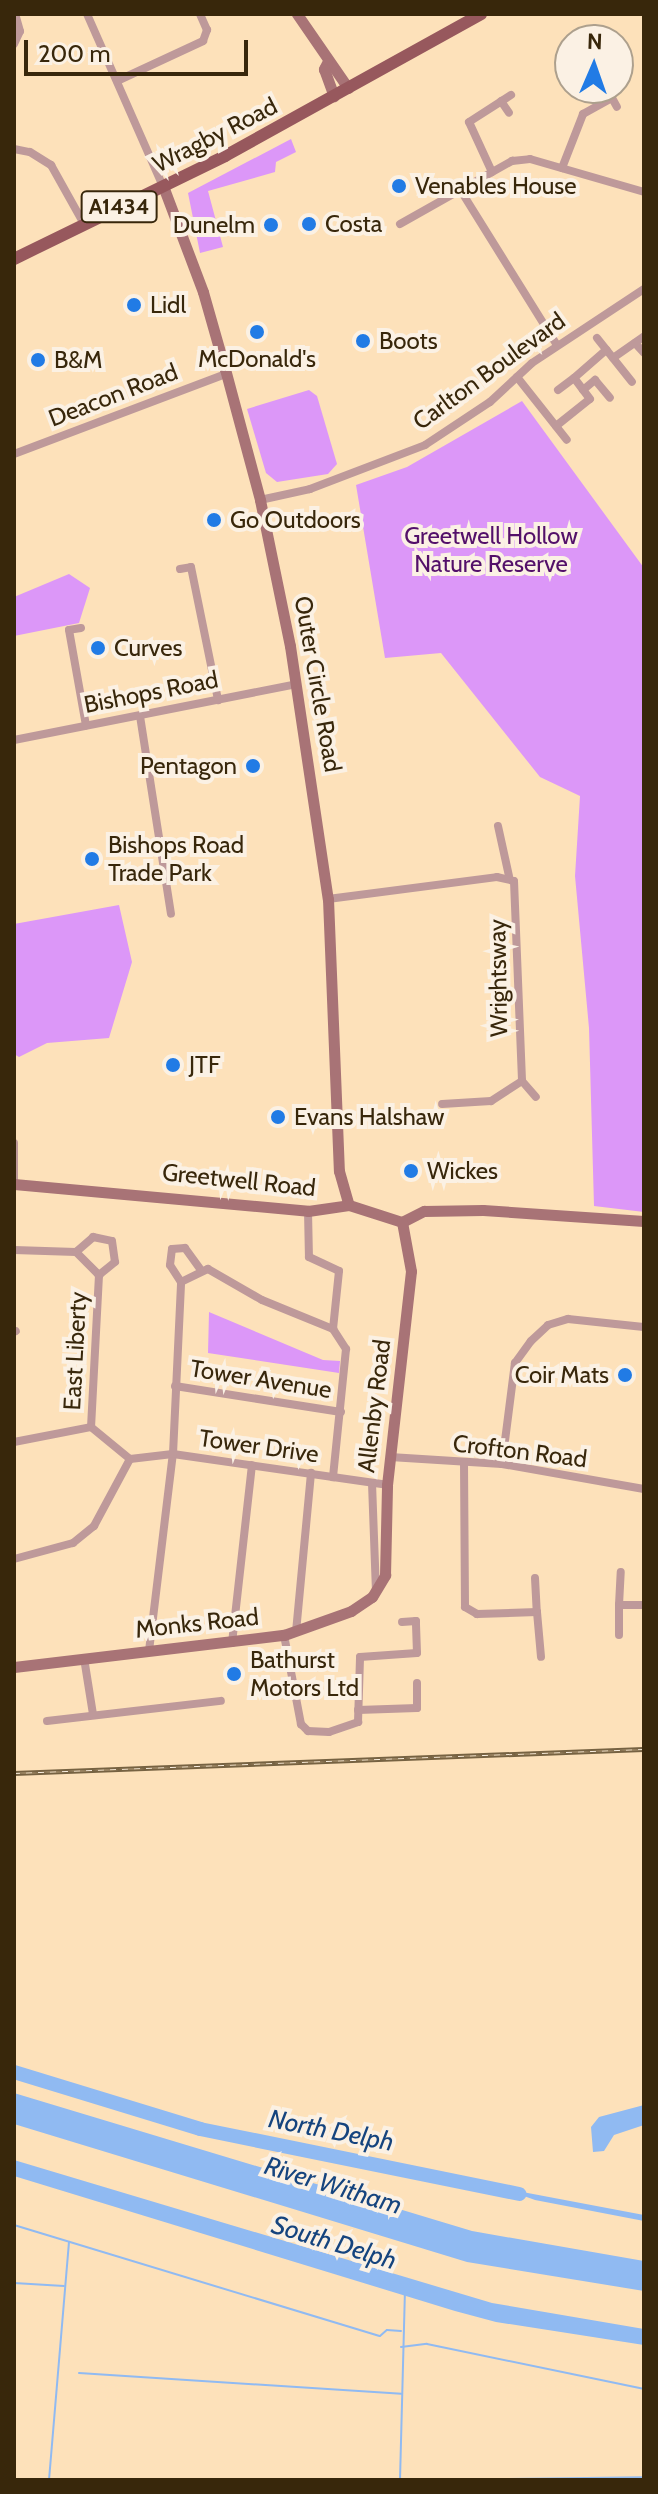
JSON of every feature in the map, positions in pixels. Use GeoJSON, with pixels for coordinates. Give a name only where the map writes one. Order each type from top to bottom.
{"type":"FeatureCollection","features":[{"type":"Feature","properties":{"kind":"main road"},"geometry":{"type":"LineString","coordinates":[[297,14],[312,31],[327,63],[348,88]]}},
{"type":"Feature","properties":{"kind":"main road","name":"A1434"},"geometry":{"type":"LineString","coordinates":[[348,88],[481,14]]}},
{"type":"Feature","properties":{"kind":"main road"},"geometry":{"type":"LineString","coordinates":[[327,63],[324,69],[334,96]]}},
{"type":"Feature","properties":{"kind":"main road","name":"Wragby Road"},"geometry":{"type":"LineString","coordinates":[[14,259],[163,186],[348,88]]}},
{"type":"Feature","properties":{"kind":"main road","name":"Outer Circle Road"},"geometry":{"type":"LineString","coordinates":[[163,186],[203,292],[260,500],[297,684],[328,899],[339,1171],[349,1205]]}},
{"type":"Feature","properties":{"kind":"main road","name":"Greetwell Road"},"geometry":{"type":"LineString","coordinates":[[14,1184],[308,1211],[349,1205],[402,1222]]}},
{"type":"Feature","properties":{"kind":"main road"},"geometry":{"type":"LineString","coordinates":[[402,1222],[424,1211],[483,1210],[644,1221]]}},
{"type":"Feature","properties":{"kind":"main road","name":"Allenby Road"},"geometry":{"type":"LineString","coordinates":[[376,1593],[386,1569],[387,1485],[411,1271],[402,1222]]}},
{"type":"Feature","properties":{"kind":"main road","name":"Monks Road"},"geometry":{"type":"LineString","coordinates":[[14,1667],[290,1634],[357,1608],[376,1593]]}},
{"type":"Feature","properties":{"kind":"street"},"geometry":{"type":"LineString","coordinates":[[14,44],[20,31],[16,14]]}},
{"type":"Feature","properties":{"kind":"street"},"geometry":{"type":"LineString","coordinates":[[87,14],[163,186]]}},
{"type":"Feature","properties":{"kind":"street"},"geometry":{"type":"LineString","coordinates":[[117,81],[203,41],[207,30],[200,14]]}},
{"type":"Feature","properties":{"kind":"street"},"geometry":{"type":"LineString","coordinates":[[492,172],[469,122],[511,95]]}},
{"type":"Feature","properties":{"kind":"street"},"geometry":{"type":"LineString","coordinates":[[562,168],[583,114],[612,98],[617,107]]}},
{"type":"Feature","properties":{"kind":"street"},"geometry":{"type":"LineString","coordinates":[[501,101],[509,113]]}},
{"type":"Feature","properties":{"kind":"street"},"geometry":{"type":"LineString","coordinates":[[14,149],[30,152],[51,165],[84,224]]}},
{"type":"Feature","properties":{"kind":"street"},"geometry":{"type":"LineString","coordinates":[[400,224],[492,172],[530,159],[644,192]]}},
{"type":"Feature","properties":{"kind":"street"},"geometry":{"type":"LineString","coordinates":[[461,191],[557,345]]}},
{"type":"Feature","properties":{"kind":"street","name":"Carlton Boulevard"},"geometry":{"type":"LineString","coordinates":[[260,500],[310,489],[410,452],[490,402],[557,345],[644,289]]}},
{"type":"Feature","properties":{"kind":"street"},"geometry":{"type":"LineString","coordinates":[[613,358],[644,336]]}},
{"type":"Feature","properties":{"kind":"street"},"geometry":{"type":"LineString","coordinates":[[597,338],[632,382]]}},
{"type":"Feature","properties":{"kind":"street"},"geometry":{"type":"LineString","coordinates":[[635,343],[644,353]]}},
{"type":"Feature","properties":{"kind":"street"},"geometry":{"type":"LineString","coordinates":[[558,390],[606,350]]}},
{"type":"Feature","properties":{"kind":"street","name":"Deacon Road"},"geometry":{"type":"LineString","coordinates":[[14,454],[226,374]]}},
{"type":"Feature","properties":{"kind":"street"},"geometry":{"type":"LineString","coordinates":[[517,377],[567,440]]}},
{"type":"Feature","properties":{"kind":"street"},"geometry":{"type":"LineString","coordinates":[[556,426],[590,399],[574,378]]}},
{"type":"Feature","properties":{"kind":"street"},"geometry":{"type":"LineString","coordinates":[[583,390],[595,380],[610,398]]}},
{"type":"Feature","properties":{"kind":"street"},"geometry":{"type":"LineString","coordinates":[[180,569],[191,567],[218,700]]}},
{"type":"Feature","properties":{"kind":"street"},"geometry":{"type":"LineString","coordinates":[[81,628],[69,630],[86,725]]}},
{"type":"Feature","properties":{"kind":"street","name":"Bishops Road"},"geometry":{"type":"LineString","coordinates":[[14,740],[297,684]]}},
{"type":"Feature","properties":{"kind":"street"},"geometry":{"type":"LineString","coordinates":[[140,716],[171,914]]}},
{"type":"Feature","properties":{"kind":"street","name":"Wrightsway"},"geometry":{"type":"LineString","coordinates":[[498,826],[509,876],[516,888],[522,1081]]}},
{"type":"Feature","properties":{"kind":"street"},"geometry":{"type":"LineString","coordinates":[[328,899],[509,876]]}},
{"type":"Feature","properties":{"kind":"street"},"geometry":{"type":"LineString","coordinates":[[442,1104],[491,1101],[522,1081],[536,1097]]}},
{"type":"Feature","properties":{"kind":"street"},"geometry":{"type":"LineString","coordinates":[[14,1143],[14,1184]]}},
{"type":"Feature","properties":{"kind":"street"},"geometry":{"type":"LineString","coordinates":[[308,1211],[309,1257],[339,1271],[333,1329]]}},
{"type":"Feature","properties":{"kind":"street"},"geometry":{"type":"LineString","coordinates":[[14,1250],[76,1252],[93,1237],[112,1241],[115,1262],[99,1275]]}},
{"type":"Feature","properties":{"kind":"street"},"geometry":{"type":"LineString","coordinates":[[149,1651],[173,1454],[181,1282],[170,1265],[172,1249],[185,1248],[200,1269],[333,1329],[346,1349],[333,1477]]}},
{"type":"Feature","properties":{"kind":"street","name":"East Liberty"},"geometry":{"type":"LineString","coordinates":[[76,1252],[99,1275],[91,1427]]}},
{"type":"Feature","properties":{"kind":"street"},"geometry":{"type":"LineString","coordinates":[[181,1282],[200,1269]]}},
{"type":"Feature","properties":{"kind":"street"},"geometry":{"type":"LineString","coordinates":[[502,1464],[513,1374],[531,1341],[548,1325],[568,1319],[644,1327]]}},
{"type":"Feature","properties":{"kind":"street","name":"Tower Avenue"},"geometry":{"type":"LineString","coordinates":[[175,1386],[341,1412]]}},
{"type":"Feature","properties":{"kind":"street"},"geometry":{"type":"LineString","coordinates":[[14,1442],[91,1427],[130,1459],[94,1526],[73,1543],[14,1559]]}},
{"type":"Feature","properties":{"kind":"street","name":"Tower Drive"},"geometry":{"type":"LineString","coordinates":[[130,1459],[173,1454],[387,1485]]}},
{"type":"Feature","properties":{"kind":"street","name":"Crofton Road"},"geometry":{"type":"LineString","coordinates":[[390,1457],[502,1464],[644,1489]]}},
{"type":"Feature","properties":{"kind":"street"},"geometry":{"type":"LineString","coordinates":[[464,1463],[465,1607],[477,1614],[537,1612]]}},
{"type":"Feature","properties":{"kind":"street"},"geometry":{"type":"LineString","coordinates":[[232,1643],[252,1465]]}},
{"type":"Feature","properties":{"kind":"street"},"geometry":{"type":"LineString","coordinates":[[311,1473],[290,1634],[301,1724],[308,1731],[346,1729],[358,1722],[360,1657],[417,1653],[416,1621],[402,1622]]}},
{"type":"Feature","properties":{"kind":"street"},"geometry":{"type":"LineString","coordinates":[[372,1483],[376,1593]]}},
{"type":"Feature","properties":{"kind":"street"},"geometry":{"type":"LineString","coordinates":[[619,1635],[621,1572]]}},
{"type":"Feature","properties":{"kind":"street"},"geometry":{"type":"LineString","coordinates":[[535,1578],[541,1657]]}},
{"type":"Feature","properties":{"kind":"street"},"geometry":{"type":"LineString","coordinates":[[619,1605],[644,1605]]}},
{"type":"Feature","properties":{"kind":"street"},"geometry":{"type":"LineString","coordinates":[[84,1658],[93,1714]]}},
{"type":"Feature","properties":{"kind":"street"},"geometry":{"type":"LineString","coordinates":[[358,1710],[417,1708],[417,1683]]}},
{"type":"Feature","properties":{"kind":"street"},"geometry":{"type":"LineString","coordinates":[[47,1721],[221,1701]]}},
{"type":"Feature","properties":{"kind":"green space"},"geometry":{"type":"Polygon","coordinates":[[[291,139],[296,152],[276,162],[275,172],[208,191],[223,247],[200,253],[188,193],[291,139]]]}},
{"type":"Feature","properties":{"kind":"green space"},"geometry":{"type":"Polygon","coordinates":[[[309,390],[317,396],[337,464],[328,474],[277,482],[266,473],[247,409],[309,390]]]}},
{"type":"Feature","properties":{"kind":"green space","name":"Greetwell Hollow Nature Reserve"},"geometry":{"type":"Polygon","coordinates":[[[522,401],[644,568],[644,1212],[594,1206],[589,1028],[575,876],[580,796],[540,777],[441,653],[385,658],[356,485],[407,467],[522,401]]]}},
{"type":"Feature","properties":{"kind":"green space"},"geometry":{"type":"Polygon","coordinates":[[[69,574],[90,588],[79,623],[14,636],[14,597],[69,574]]]}},
{"type":"Feature","properties":{"kind":"green space"},"geometry":{"type":"Polygon","coordinates":[[[119,905],[132,962],[109,1038],[47,1043],[19,1057],[14,1054],[14,924],[119,905]]]}},
{"type":"Feature","properties":{"kind":"green space"},"geometry":{"type":"Polygon","coordinates":[[[209,1312],[323,1360],[340,1361],[339,1373],[208,1353],[209,1312]]]}},
{"type":"Feature","properties":{"kind":"water"},"geometry":{"type":"Polygon","coordinates":[[[14,2093],[472,2231],[644,2261],[644,2291],[467,2262],[14,2124],[14,2093]]]}},
{"type":"Feature","properties":{"kind":"water"},"geometry":{"type":"Polygon","coordinates":[[[644,2105],[644,2125],[614,2135],[604,2151],[593,2152],[591,2127],[599,2117],[644,2105]]]}},
{"type":"Feature","properties":{"kind":"water"},"geometry":{"type":"Polygon","coordinates":[[[14,2160],[492,2303],[644,2329],[644,2345],[496,2322],[455,2311],[14,2176],[14,2160]]]}},
{"type":"Feature","properties":{"kind":"water"},"geometry":{"type":"Polygon","coordinates":[[[502,2188],[644,2215],[644,2221],[535,2200],[502,2188]]]}},
{"type":"Feature","properties":{"kind":"waterway","name":"North Delph"},"geometry":{"type":"LineString","coordinates":[[14,2072],[200,2129],[519,2194]]}},
{"type":"Feature","properties":{"kind":"waterway"},"geometry":{"type":"LineString","coordinates":[[14,2225],[380,2336],[387,2330],[401,2331]]}},
{"type":"Feature","properties":{"kind":"waterway"},"geometry":{"type":"LineString","coordinates":[[49,2480],[69,2243]]}},
{"type":"Feature","properties":{"kind":"waterway"},"geometry":{"type":"LineString","coordinates":[[14,2283],[64,2286]]}},
{"type":"Feature","properties":{"kind":"waterway"},"geometry":{"type":"LineString","coordinates":[[400,2480],[405,2293]]}},
{"type":"Feature","properties":{"kind":"waterway"},"geometry":{"type":"LineString","coordinates":[[401,2347],[427,2344],[644,2389]]}},
{"type":"Feature","properties":{"kind":"waterway"},"geometry":{"type":"LineString","coordinates":[[79,2373],[401,2394]]}},
{"type":"Feature","properties":{"kind":"waterway"},"geometry":{"type":"LineString","coordinates":[[439,2480],[644,2477]]}},
{"type":"Feature","properties":{"kind":"railway"},"geometry":{"type":"LineString","coordinates":[[14,1773],[644,1749]]}},
{"type":"Feature","properties":{"kind":"place","name":"Venables House"},"geometry":{"type":"Point","coordinates":[399,186]}},
{"type":"Feature","properties":{"kind":"place","name":"Costa"},"geometry":{"type":"Point","coordinates":[309,224]}},
{"type":"Feature","properties":{"kind":"place","name":"Dunelm"},"geometry":{"type":"Point","coordinates":[271,225]}},
{"type":"Feature","properties":{"kind":"place","name":"Lidl"},"geometry":{"type":"Point","coordinates":[134,305]}},
{"type":"Feature","properties":{"kind":"place","name":"McDonald's"},"geometry":{"type":"Point","coordinates":[257,332]}},
{"type":"Feature","properties":{"kind":"place","name":"Boots"},"geometry":{"type":"Point","coordinates":[363,341]}},
{"type":"Feature","properties":{"kind":"place","name":"B&M"},"geometry":{"type":"Point","coordinates":[38,360]}},
{"type":"Feature","properties":{"kind":"place","name":"Go Outdoors"},"geometry":{"type":"Point","coordinates":[214,520]}},
{"type":"Feature","properties":{"kind":"place","name":"Curves"},"geometry":{"type":"Point","coordinates":[98,648]}},
{"type":"Feature","properties":{"kind":"place","name":"Pentagon"},"geometry":{"type":"Point","coordinates":[253,766]}},
{"type":"Feature","properties":{"kind":"place","name":"Bishops Road Trade Park"},"geometry":{"type":"Point","coordinates":[92,859]}},
{"type":"Feature","properties":{"kind":"place","name":"JTF"},"geometry":{"type":"Point","coordinates":[173,1065]}},
{"type":"Feature","properties":{"kind":"place","name":"Evans Halshaw"},"geometry":{"type":"Point","coordinates":[278,1117]}},
{"type":"Feature","properties":{"kind":"place","name":"Wickes"},"geometry":{"type":"Point","coordinates":[411,1171]}},
{"type":"Feature","properties":{"kind":"place","name":"Coir Mats"},"geometry":{"type":"Point","coordinates":[625,1375]}},
{"type":"Feature","properties":{"kind":"place","name":"Bathurst Motors Ltd"},"geometry":{"type":"Point","coordinates":[234,1674]}},
{"type":"Feature","properties":{"kind":"water label","name":"River Witham"},"geometry":{"type":"Point","coordinates":[333,2186]}},
{"type":"Feature","properties":{"kind":"water label","name":"South Delph"},"geometry":{"type":"Point","coordinates":[334,2243]}}]}
